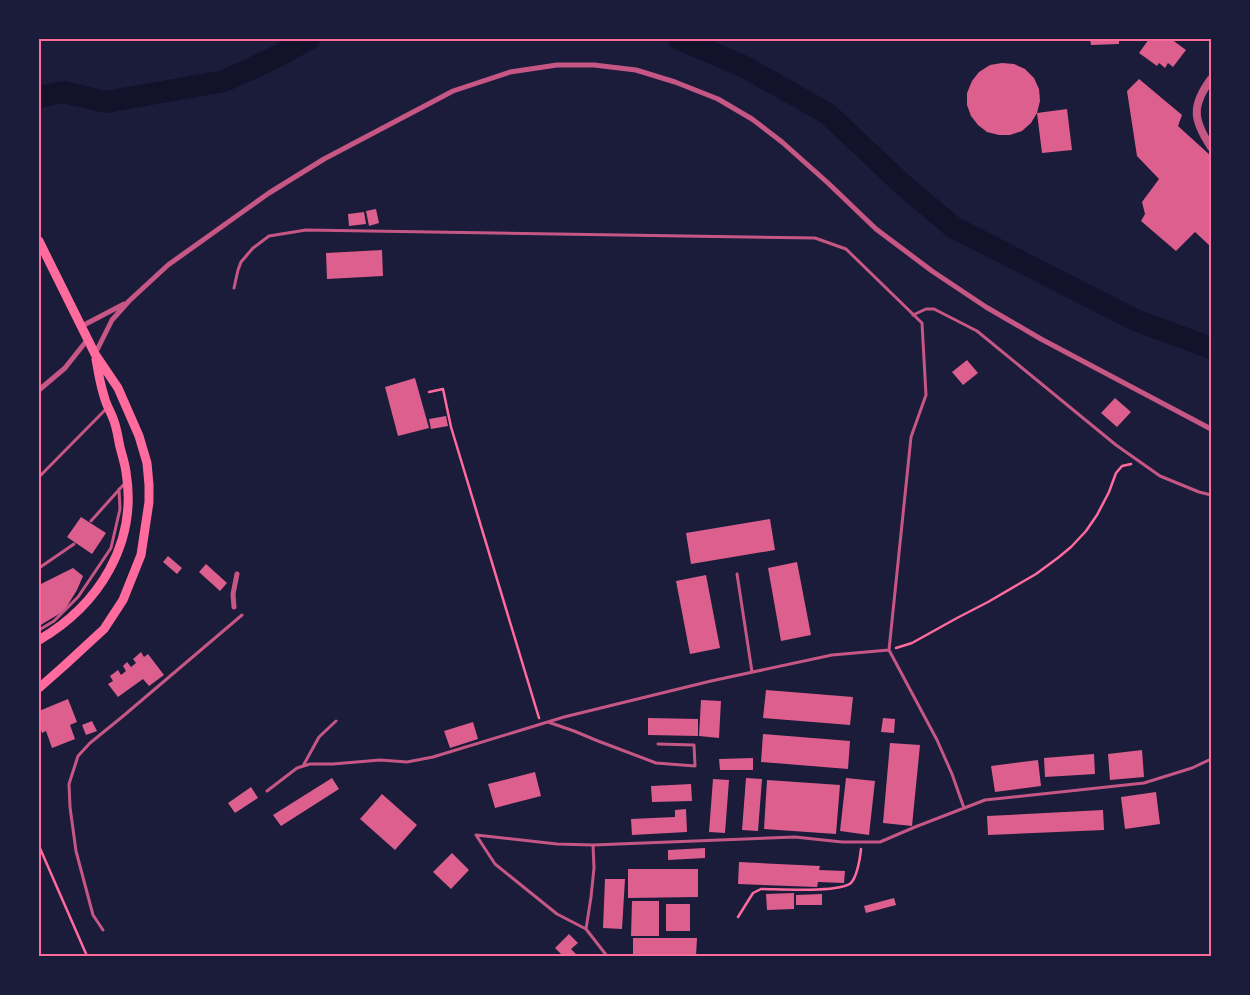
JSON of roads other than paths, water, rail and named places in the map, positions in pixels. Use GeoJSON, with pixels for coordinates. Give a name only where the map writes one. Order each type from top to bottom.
{"type":"FeatureCollection","features":[{"type":"Feature","properties":{"kind":"main road"},"geometry":{"type":"LineString","coordinates":[[39,241],[95,354],[118,388],[140,436],[150,485],[141,555],[123,600],[104,628],[39,688]]}},
{"type":"Feature","properties":{"kind":"main road"},"geometry":{"type":"LineString","coordinates":[[39,640],[79,610],[106,576],[119,550],[126,523],[128,497],[126,473],[114,421],[103,394],[95,354]]}},
{"type":"Feature","properties":{"kind":"street"},"geometry":{"type":"LineString","coordinates":[[95,354],[112,320],[129,301],[168,265],[269,193],[324,159],[452,91],[510,72],[557,66],[594,65],[636,70],[675,82],[718,99],[752,118],[828,183],[876,229],[940,276],[986,307],[1041,339],[1211,429]]}},
{"type":"Feature","properties":{"kind":"street"},"geometry":{"type":"LineString","coordinates":[[1211,79],[1203,90],[1196,111],[1202,133],[1211,147]]}},
{"type":"Feature","properties":{"kind":"street"},"geometry":{"type":"LineString","coordinates":[[82,326],[129,301]]}},
{"type":"Feature","properties":{"kind":"street"},"geometry":{"type":"LineString","coordinates":[[39,390],[64,368],[88,339]]}},
{"type":"Feature","properties":{"kind":"street"},"geometry":{"type":"LineString","coordinates":[[234,607],[233,594],[237,574]]}},
{"type":"Feature","properties":{"kind":"lane"},"geometry":{"type":"LineString","coordinates":[[234,288],[241,262],[253,248],[269,236],[306,230],[815,238],[846,249],[922,323],[926,395],[911,437],[889,650],[937,740],[964,808]]}},
{"type":"Feature","properties":{"kind":"lane"},"geometry":{"type":"LineString","coordinates":[[913,315],[926,309],[934,309],[977,331],[1116,445],[1140,462],[1160,476],[1211,495]]}},
{"type":"Feature","properties":{"kind":"lane"},"geometry":{"type":"LineString","coordinates":[[39,477],[108,408]]}},
{"type":"Feature","properties":{"kind":"lane"},"geometry":{"type":"LineString","coordinates":[[91,521],[127,481]]}},
{"type":"Feature","properties":{"kind":"lane"},"geometry":{"type":"LineString","coordinates":[[39,630],[54,621],[78,597],[111,548],[120,509],[119,490]]}},
{"type":"Feature","properties":{"kind":"lane"},"geometry":{"type":"LineString","coordinates":[[39,568],[74,544]]}},
{"type":"Feature","properties":{"kind":"lane"},"geometry":{"type":"LineString","coordinates":[[736,574],[752,672]]}},
{"type":"Feature","properties":{"kind":"lane"},"geometry":{"type":"LineString","coordinates":[[103,930],[94,915],[76,851],[69,784],[78,756],[90,743],[242,614]]}},
{"type":"Feature","properties":{"kind":"lane"},"geometry":{"type":"LineString","coordinates":[[267,791],[297,768],[310,764],[380,760],[407,762],[433,757],[547,722],[711,681],[832,655],[889,650]]}},
{"type":"Feature","properties":{"kind":"lane"},"geometry":{"type":"LineString","coordinates":[[302,766],[319,737],[336,721]]}},
{"type":"Feature","properties":{"kind":"lane"},"geometry":{"type":"LineString","coordinates":[[547,722],[656,763],[695,766],[694,745],[658,744]]}},
{"type":"Feature","properties":{"kind":"lane"},"geometry":{"type":"LineString","coordinates":[[607,956],[586,928],[557,914],[495,864],[476,835],[557,844],[593,845],[795,837],[842,842],[880,842],[985,800],[1144,783],[1192,768],[1211,759]]}},
{"type":"Feature","properties":{"kind":"lane"},"geometry":{"type":"LineString","coordinates":[[586,928],[594,868],[593,845]]}},
{"type":"Feature","properties":{"kind":"waterway"},"geometry":{"type":"LineString","coordinates":[[39,97],[63,92],[106,102],[224,81],[270,60],[309,39]]}},
{"type":"Feature","properties":{"kind":"waterway"},"geometry":{"type":"LineString","coordinates":[[679,39],[745,67],[828,114],[900,182],[953,227],[1135,320],[1211,348]]}}]}
